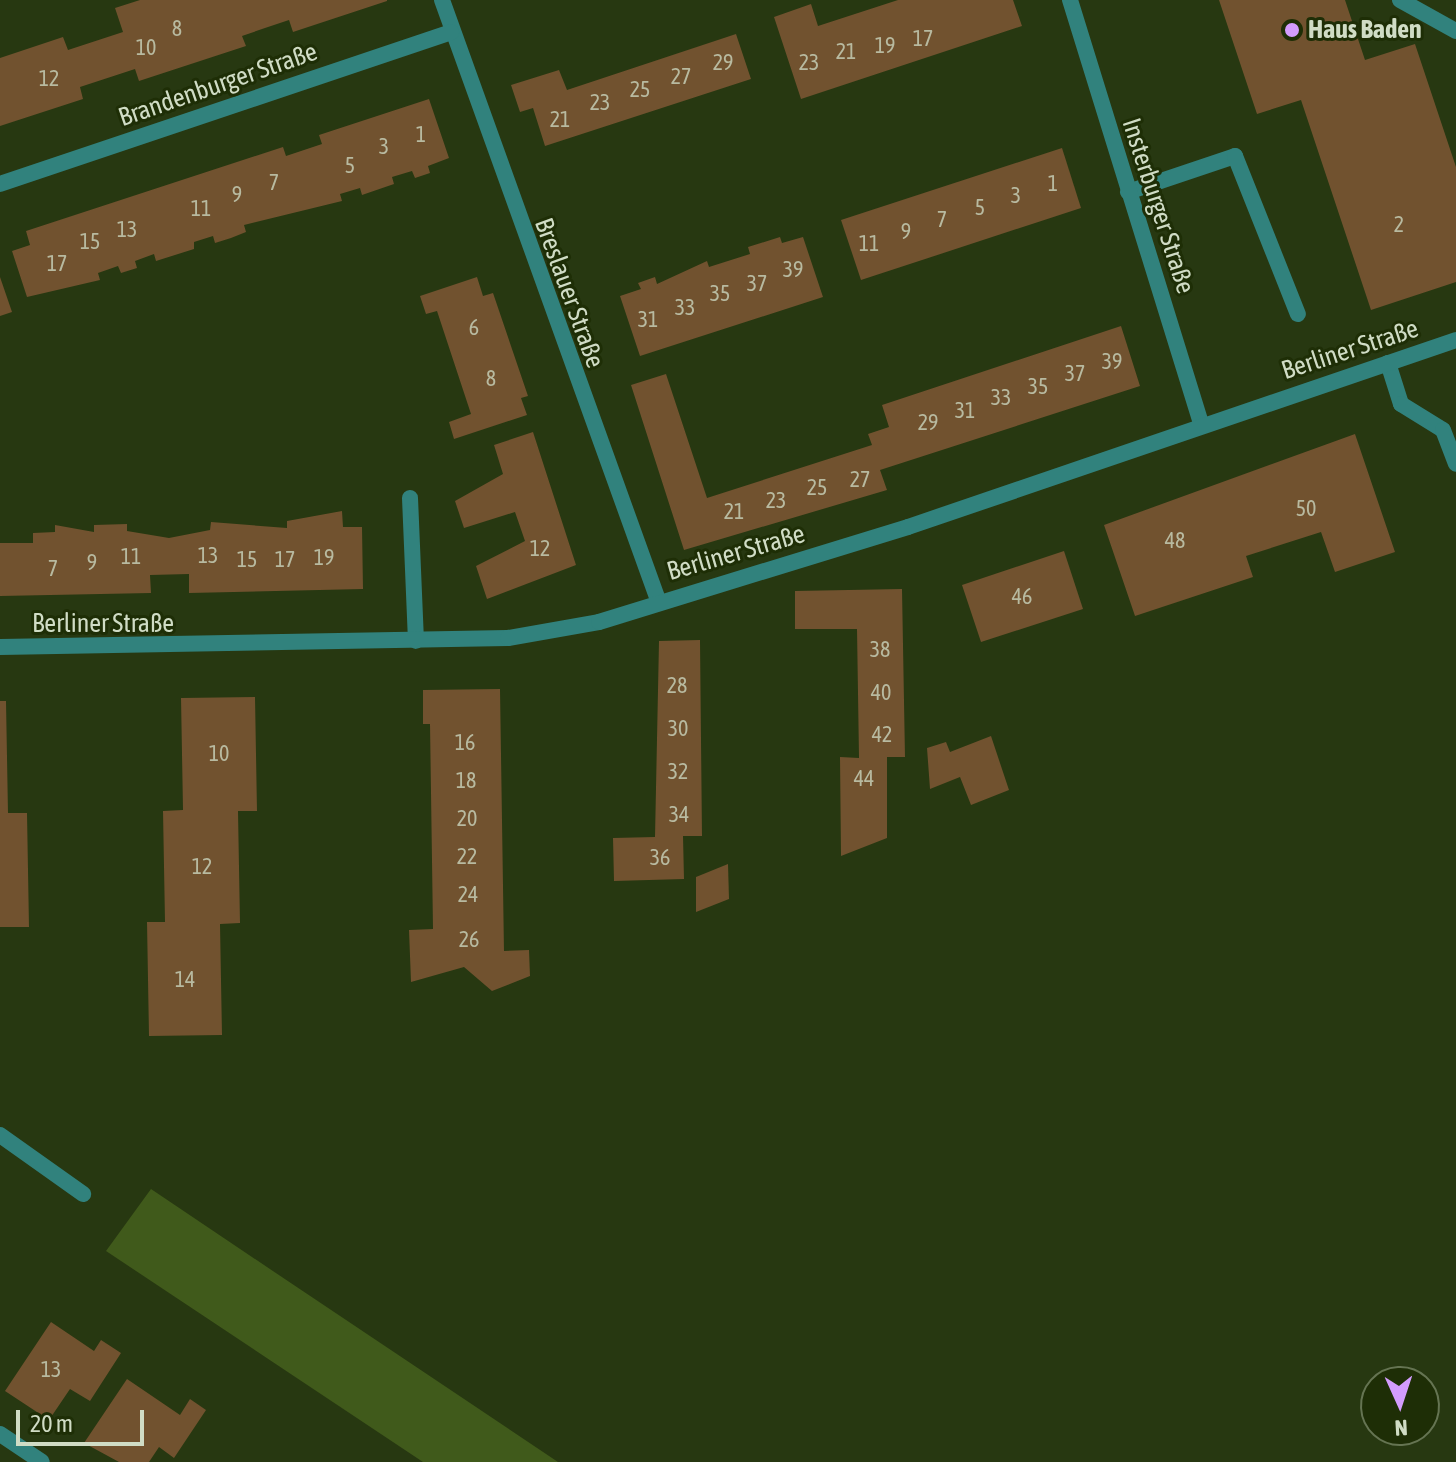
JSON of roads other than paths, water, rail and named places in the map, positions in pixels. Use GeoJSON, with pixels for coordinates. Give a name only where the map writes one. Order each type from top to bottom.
{"type":"FeatureCollection","features":[{"type":"Feature","properties":{"kind":"street","name":"Breslauer Straße"},"geometry":{"type":"LineString","coordinates":[[442,0],[658,600]]}},
{"type":"Feature","properties":{"kind":"street","name":"Insterburger Straße"},"geometry":{"type":"LineString","coordinates":[[1070,0],[1202,426]]}},
{"type":"Feature","properties":{"kind":"street"},"geometry":{"type":"LineString","coordinates":[[1400,0],[1456,31]]}},
{"type":"Feature","properties":{"kind":"street","name":"Brandenburger Straße"},"geometry":{"type":"LineString","coordinates":[[0,184],[451,32]]}},
{"type":"Feature","properties":{"kind":"street"},"geometry":{"type":"LineString","coordinates":[[1128,192],[1235,156],[1298,314]]}},
{"type":"Feature","properties":{"kind":"street","name":"Berliner Straße"},"geometry":{"type":"LineString","coordinates":[[0,647],[508,638],[599,622],[658,600],[908,527],[1456,340]]}},
{"type":"Feature","properties":{"kind":"street"},"geometry":{"type":"LineString","coordinates":[[1388,363],[1401,404],[1443,430],[1456,464]]}},
{"type":"Feature","properties":{"kind":"street"},"geometry":{"type":"LineString","coordinates":[[410,498],[416,641]]}},
{"type":"Feature","properties":{"kind":"street"},"geometry":{"type":"LineString","coordinates":[[0,1135],[83,1194]]}},
{"type":"Feature","properties":{"kind":"street"},"geometry":{"type":"LineString","coordinates":[[0,1434],[42,1462]]}},
{"type":"Feature","properties":{"kind":"place","name":"Haus Baden"},"geometry":{"type":"Point","coordinates":[1292,30]}}]}
